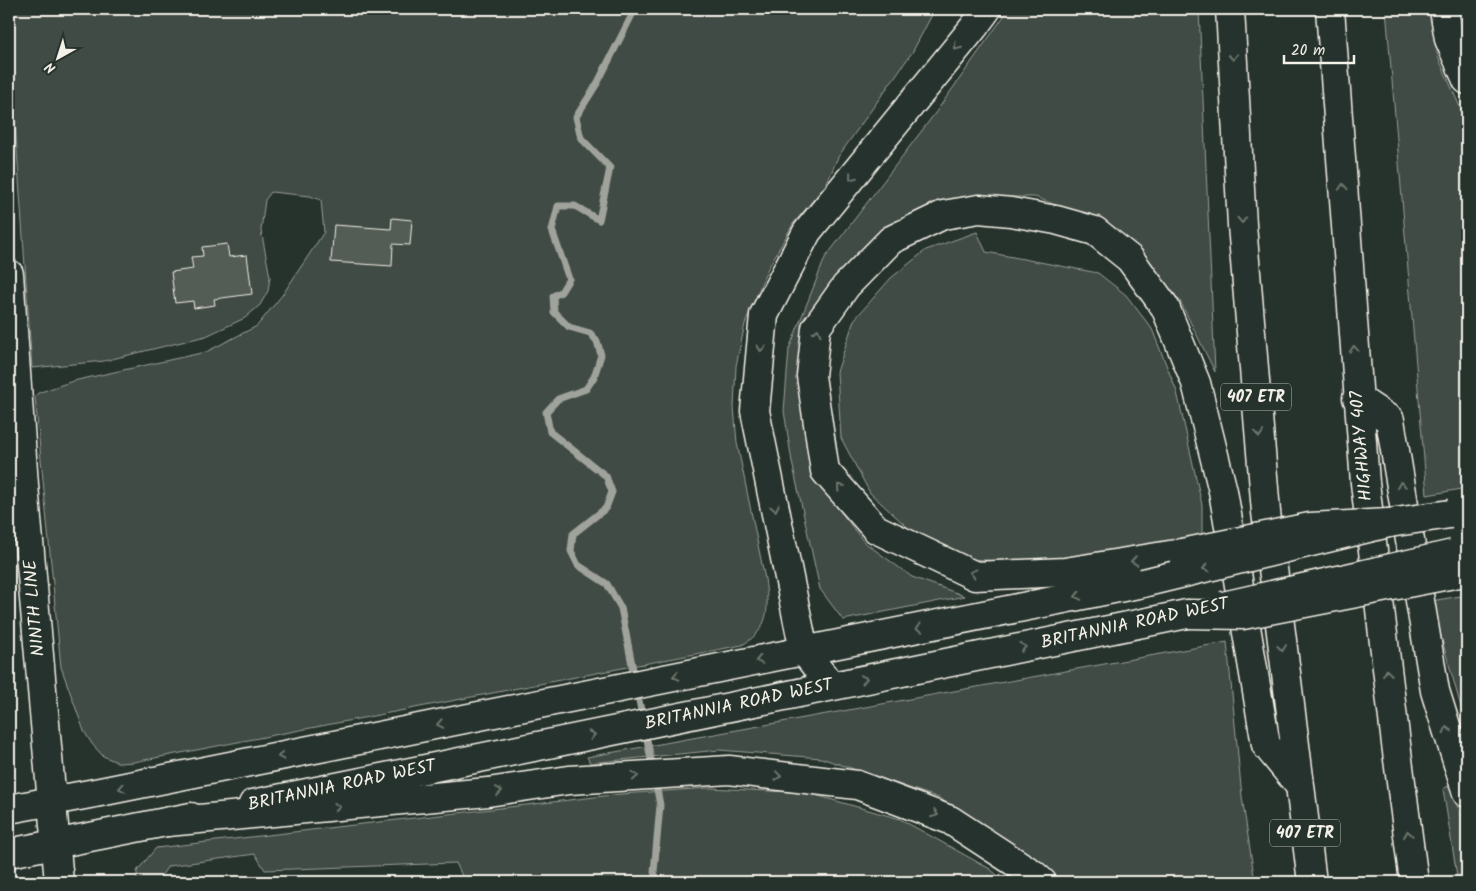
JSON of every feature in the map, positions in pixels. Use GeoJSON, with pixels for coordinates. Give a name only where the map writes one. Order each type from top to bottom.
{"type":"FeatureCollection","features":[{"type":"Feature","properties":{"kind":"main road"},"geometry":{"type":"LineString","coordinates":[[831,686],[804,651],[755,411],[764,315],[807,232],[974,27],[986,9]]}},
{"type":"Feature","properties":{"kind":"main road","name":"407 ETR"},"geometry":{"type":"LineString","coordinates":[[1230,9],[1242,225],[1266,512],[1312,882]]}},
{"type":"Feature","properties":{"kind":"main road","name":"HIGHWAY 407"},"geometry":{"type":"LineString","coordinates":[[1330,9],[1357,398],[1368,512],[1394,734],[1414,882]]}},
{"type":"Feature","properties":{"kind":"main road"},"geometry":{"type":"LineString","coordinates":[[1444,9],[1449,39],[1467,80]]}},
{"type":"Feature","properties":{"kind":"main road"},"geometry":{"type":"LineString","coordinates":[[1299,785],[1266,745],[1223,491],[1196,383],[1164,307],[1130,259],[1095,231],[1056,220],[1011,212],[978,209],[943,214],[891,240],[846,286],[816,328],[811,376],[825,471],[876,529],[975,576],[1065,572],[1182,553],[1310,527],[1389,523],[1459,513]]}},
{"type":"Feature","properties":{"kind":"main road","name":"NINTH LINE"},"geometry":{"type":"LineString","coordinates":[[9,274],[24,485],[59,882]]}},
{"type":"Feature","properties":{"kind":"main road"},"geometry":{"type":"LineString","coordinates":[[1357,398],[1390,420],[1435,692],[1467,794]]}},
{"type":"Feature","properties":{"kind":"main road"},"geometry":{"type":"LineString","coordinates":[[9,809],[1143,583],[1389,523]]}},
{"type":"Feature","properties":{"kind":"main road","name":"BRITANNIA ROAD WEST"},"geometry":{"type":"LineString","coordinates":[[9,853],[1187,614],[1243,615],[1461,562]]}},
{"type":"Feature","properties":{"kind":"main road"},"geometry":{"type":"LineString","coordinates":[[166,822],[470,794],[569,780],[730,770],[857,785],[950,820],[1034,874],[1042,882]]}},
{"type":"Feature","properties":{"kind":"shaded area"},"geometry":{"type":"Polygon","coordinates":[[[9,9],[935,9],[913,51],[838,157],[826,185],[793,224],[767,270],[745,324],[736,366],[734,407],[737,443],[765,579],[766,617],[758,632],[742,645],[134,762],[119,763],[103,756],[84,731],[61,667],[35,397],[38,393],[73,381],[206,352],[257,326],[283,294],[324,232],[321,200],[310,196],[271,192],[265,200],[261,230],[270,277],[268,291],[260,305],[245,318],[206,336],[104,361],[32,368],[9,34],[9,9]]]}},
{"type":"Feature","properties":{"kind":"shaded area"},"geometry":{"type":"Polygon","coordinates":[[[1009,9],[1199,9],[1215,372],[1180,301],[1142,254],[1100,222],[1035,197],[978,197],[944,203],[811,335],[827,494],[864,542],[912,577],[965,596],[843,620],[820,589],[792,462],[784,411],[789,349],[825,258],[936,112],[1009,9]]]}},
{"type":"Feature","properties":{"kind":"shaded area"},"geometry":{"type":"Polygon","coordinates":[[[1386,9],[1428,9],[1438,57],[1467,123],[1467,488],[1427,495],[1386,9]]]}},
{"type":"Feature","properties":{"kind":"shaded area"},"geometry":{"type":"Polygon","coordinates":[[[977,232],[986,252],[1098,273],[1126,295],[1152,329],[1177,392],[1202,505],[1202,541],[1047,565],[972,559],[917,536],[870,493],[841,438],[837,372],[854,320],[891,278],[926,250],[977,232]]]}},
{"type":"Feature","properties":{"kind":"shaded area"},"geometry":{"type":"Polygon","coordinates":[[[1467,595],[1467,728],[1431,601],[1467,595]]]}},
{"type":"Feature","properties":{"kind":"shaded area"},"geometry":{"type":"Polygon","coordinates":[[[1227,642],[1242,797],[1255,882],[1062,882],[1045,865],[939,798],[821,758],[719,750],[590,763],[587,757],[1227,642]]]}},
{"type":"Feature","properties":{"kind":"shaded area"},"geometry":{"type":"Polygon","coordinates":[[[1448,786],[1467,828],[1467,882],[1458,882],[1443,789],[1448,786]]]}},
{"type":"Feature","properties":{"kind":"shaded area"},"geometry":{"type":"Polygon","coordinates":[[[709,788],[808,793],[900,819],[990,869],[1005,882],[465,882],[456,863],[265,870],[255,854],[168,866],[157,882],[137,882],[137,871],[156,848],[621,794],[709,788]]]}},
{"type":"Feature","properties":{"kind":"building"},"geometry":{"type":"Polygon","coordinates":[[[392,218],[412,220],[410,245],[393,244],[392,266],[331,262],[334,225],[391,229],[392,218]]]}},
{"type":"Feature","properties":{"kind":"building"},"geometry":{"type":"Polygon","coordinates":[[[227,244],[229,257],[247,255],[252,294],[214,299],[215,305],[194,308],[193,301],[175,303],[171,272],[193,269],[191,257],[203,256],[202,247],[227,244]]]}},
{"type":"Feature","properties":{"kind":"waterway"},"geometry":{"type":"LineString","coordinates":[[635,9],[598,82],[576,117],[581,138],[610,168],[599,220],[575,206],[558,206],[552,230],[569,279],[561,292],[553,296],[554,312],[569,327],[590,333],[597,341],[601,355],[594,377],[586,389],[558,399],[546,412],[550,432],[606,476],[612,492],[606,508],[573,534],[571,551],[578,565],[607,584],[621,608],[635,680]]}},
{"type":"Feature","properties":{"kind":"waterway"},"geometry":{"type":"LineString","coordinates":[[637,691],[643,720]]}},
{"type":"Feature","properties":{"kind":"waterway"},"geometry":{"type":"LineString","coordinates":[[645,730],[653,769]]}},
{"type":"Feature","properties":{"kind":"waterway"},"geometry":{"type":"LineString","coordinates":[[655,779],[660,805],[654,872],[658,882]]}}]}
